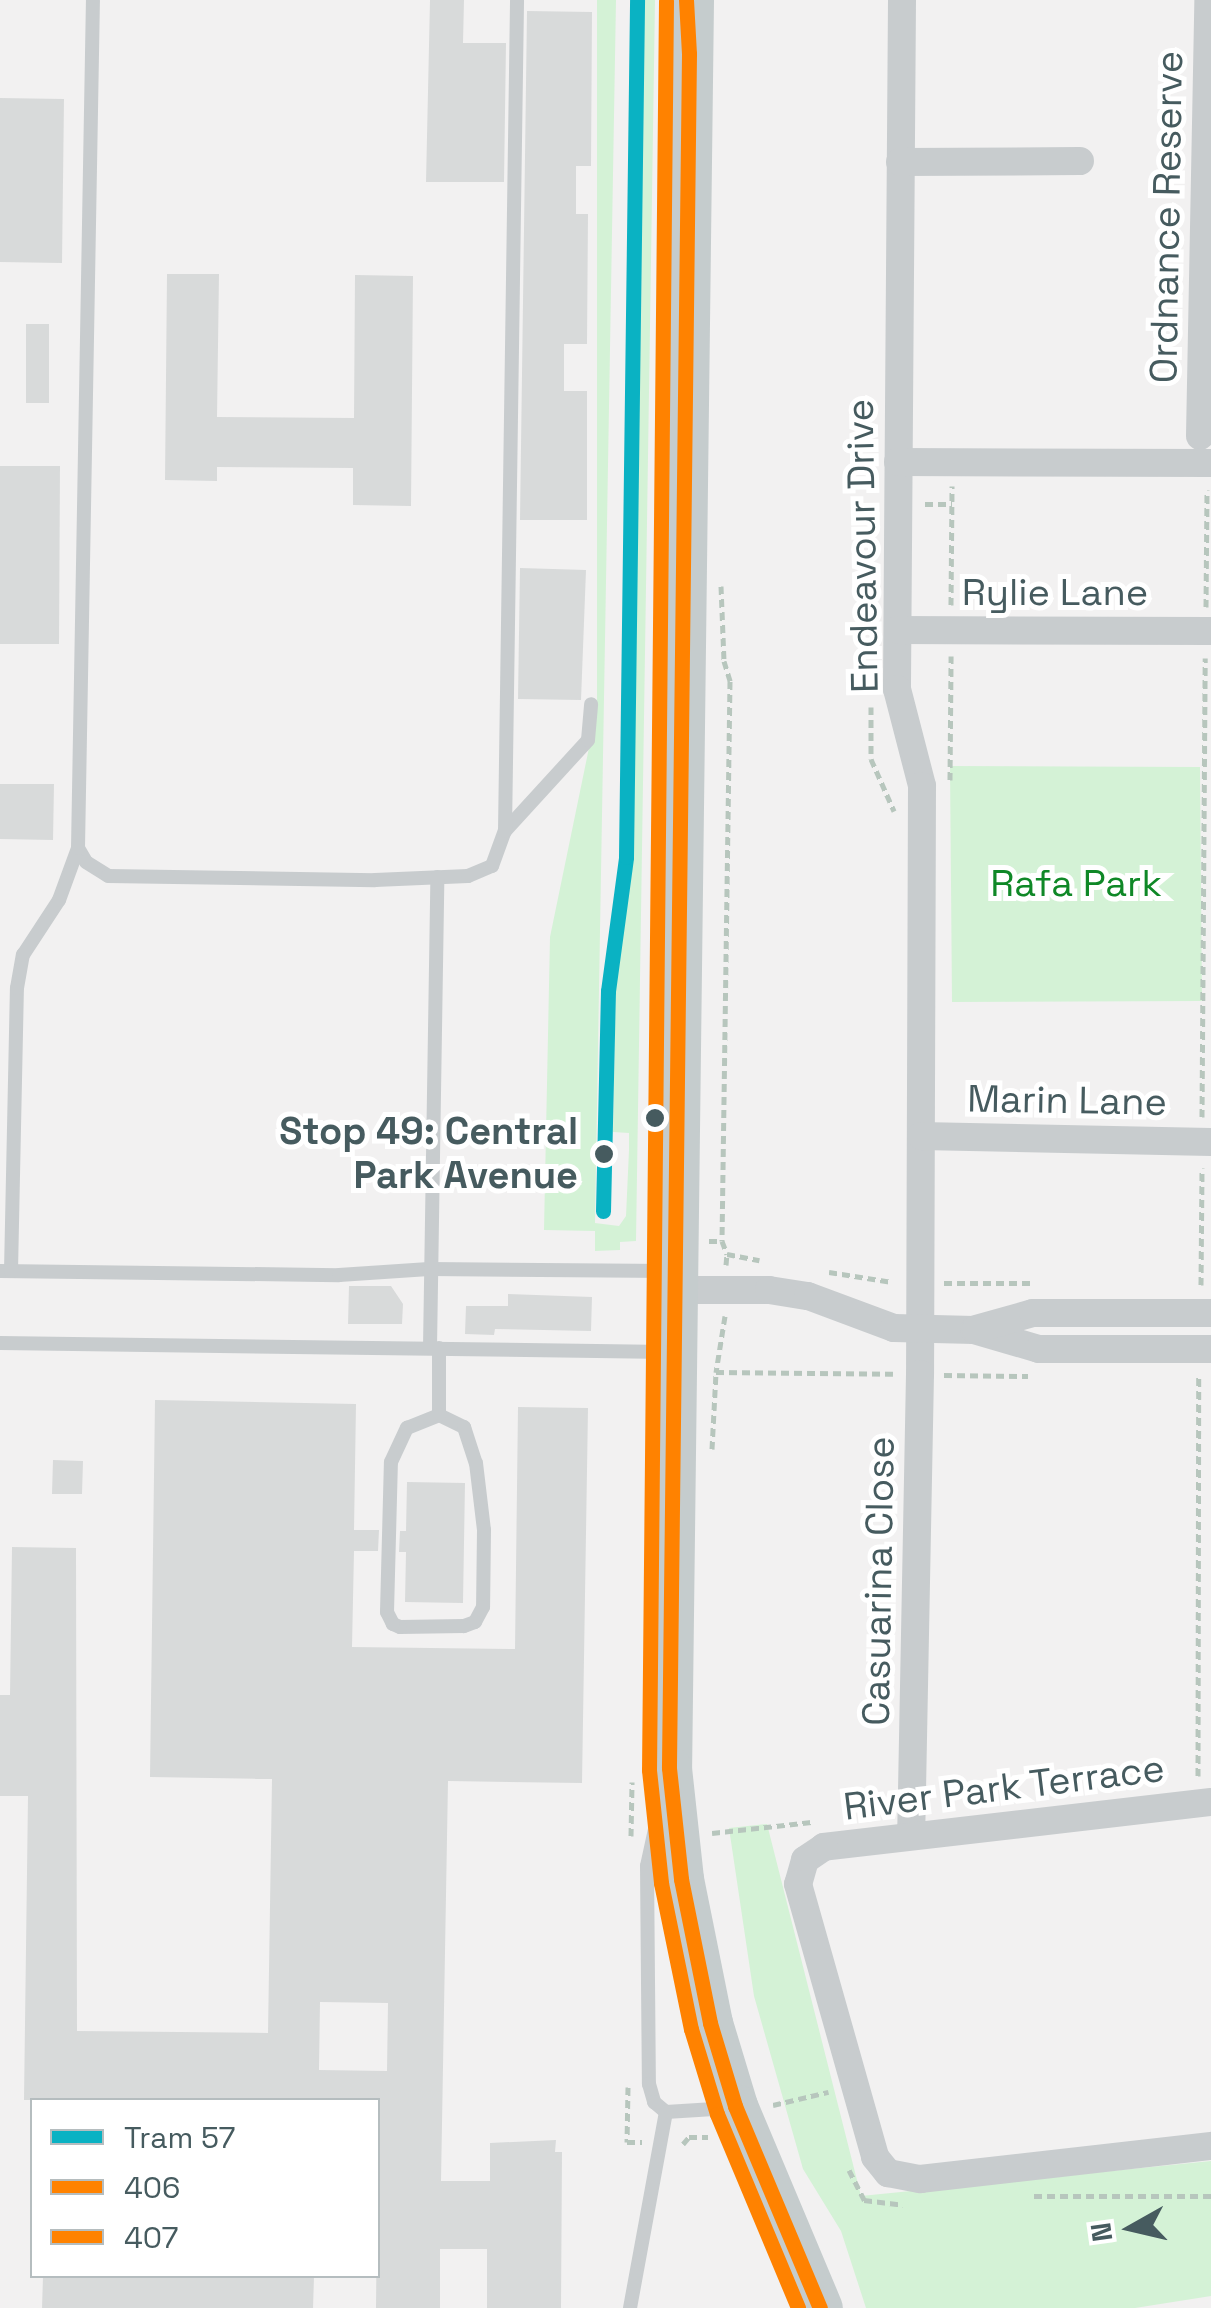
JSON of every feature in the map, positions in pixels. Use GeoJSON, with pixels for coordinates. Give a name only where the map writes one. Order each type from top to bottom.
{"type":"FeatureCollection","features":[{"type":"Feature","properties":{"kind":"main road"},"geometry":{"type":"LineString","coordinates":[[689,0],[669,1768],[694,1962],[755,2102],[790,2241],[820,2308]]}},
{"type":"Feature","properties":{"kind":"street","name":"Endeavour Drive"},"geometry":{"type":"LineString","coordinates":[[902,0],[897,689],[922,786],[920,1329]]}},
{"type":"Feature","properties":{"kind":"street","name":"Ordnance Reserve"},"geometry":{"type":"LineString","coordinates":[[1200,436],[1207,269],[1208,0]]}},
{"type":"Feature","properties":{"kind":"street"},"geometry":{"type":"LineString","coordinates":[[900,162],[1080,161]]}},
{"type":"Feature","properties":{"kind":"street"},"geometry":{"type":"LineString","coordinates":[[898,462],[1209,477]]}},
{"type":"Feature","properties":{"kind":"street","name":"Rylie Lane"},"geometry":{"type":"LineString","coordinates":[[898,630],[1208,631]]}},
{"type":"Feature","properties":{"kind":"street","name":"Marin Lane"},"geometry":{"type":"LineString","coordinates":[[922,1136],[1206,1141]]}},
{"type":"Feature","properties":{"kind":"street"},"geometry":{"type":"LineString","coordinates":[[674,1280],[808,1296],[894,1328],[974,1330],[1039,1349],[1211,1349]]}},
{"type":"Feature","properties":{"kind":"street"},"geometry":{"type":"LineString","coordinates":[[974,1330],[1033,1313],[1211,1313]]}},
{"type":"Feature","properties":{"kind":"street","name":"Casuarina Close"},"geometry":{"type":"LineString","coordinates":[[912,1834],[920,1329]]}},
{"type":"Feature","properties":{"kind":"street","name":"River Park Terrace"},"geometry":{"type":"LineString","coordinates":[[1204,1790],[824,1848],[806,1860],[798,1884],[876,2157],[888,2173],[920,2179],[1211,2146]]}},
{"type":"Feature","properties":{"kind":"lane"},"geometry":{"type":"LineString","coordinates":[[93,0],[78,848],[59,900],[23,955],[17,988],[5,1271],[339,1275],[429,1269],[674,1280]]}},
{"type":"Feature","properties":{"kind":"lane"},"geometry":{"type":"LineString","coordinates":[[78,848],[86,862],[108,876],[437,877],[468,876],[492,866],[505,832],[516,0]]}},
{"type":"Feature","properties":{"kind":"lane"},"geometry":{"type":"LineString","coordinates":[[505,832],[588,740],[592,704]]}},
{"type":"Feature","properties":{"kind":"lane"},"geometry":{"type":"LineString","coordinates":[[437,877],[429,1269],[439,1415]]}},
{"type":"Feature","properties":{"kind":"lane"},"geometry":{"type":"LineString","coordinates":[[0,1343],[673,1353]]}},
{"type":"Feature","properties":{"kind":"lane"},"geometry":{"type":"LineString","coordinates":[[439,1415],[464,1427],[472,1441],[484,1530],[484,1607],[475,1622],[464,1626],[400,1627],[393,1624],[387,1612],[391,1462],[407,1428],[439,1415]]}},
{"type":"Feature","properties":{"kind":"lane"},"geometry":{"type":"LineString","coordinates":[[669,1768],[646,1866],[649,2084],[654,2102],[666,2112],[699,2113],[755,2102]]}},
{"type":"Feature","properties":{"kind":"lane"},"geometry":{"type":"LineString","coordinates":[[630,2308],[666,2112]]}},
{"type":"Feature","properties":{"kind":"path"},"geometry":{"type":"LineString","coordinates":[[1201,1285],[1206,1141],[1209,477]]}},
{"type":"Feature","properties":{"kind":"path"},"geometry":{"type":"LineString","coordinates":[[898,504],[952,504]]}},
{"type":"Feature","properties":{"kind":"path"},"geometry":{"type":"LineString","coordinates":[[871,700],[871,759],[898,820]]}},
{"type":"Feature","properties":{"kind":"path"},"geometry":{"type":"LineString","coordinates":[[895,1263],[895,1282]]}},
{"type":"Feature","properties":{"kind":"path"},"geometry":{"type":"LineString","coordinates":[[712,1458],[716,1372]]}},
{"type":"Feature","properties":{"kind":"path"},"geometry":{"type":"LineString","coordinates":[[1200,1377],[1204,1790]]}},
{"type":"Feature","properties":{"kind":"green space"},"geometry":{"type":"Polygon","coordinates":[[[597,0],[616,0],[595,1223],[619,1226],[626,1216],[629,1150],[629,1133],[613,1132],[616,979],[631,870],[634,803],[644,0],[655,0],[636,1241],[620,1242],[620,1250],[595,1251],[595,1231],[544,1230],[550,937],[597,709],[597,0]]]}},
{"type":"Feature","properties":{"kind":"green space","name":"Rafa Park"},"geometry":{"type":"Polygon","coordinates":[[[950,766],[1200,767],[1202,1001],[952,1002],[950,766]]]}},
{"type":"Feature","properties":{"kind":"green space"},"geometry":{"type":"Polygon","coordinates":[[[767,1824],[861,2196],[1211,2161],[1211,2296],[1135,2308],[866,2308],[841,2231],[803,2169],[754,1996],[729,1828],[767,1824]]]}},
{"type":"Feature","properties":{"kind":"building"},"geometry":{"type":"Polygon","coordinates":[[[430,0],[464,0],[463,43],[506,43],[504,182],[426,182],[430,0]]]}},
{"type":"Feature","properties":{"kind":"building"},"geometry":{"type":"Polygon","coordinates":[[[527,11],[592,12],[591,166],[576,166],[576,214],[588,214],[587,344],[564,344],[564,391],[587,391],[587,520],[520,520],[527,11]]]}},
{"type":"Feature","properties":{"kind":"building"},"geometry":{"type":"Polygon","coordinates":[[[0,98],[64,99],[62,263],[0,262],[0,98]]]}},
{"type":"Feature","properties":{"kind":"building"},"geometry":{"type":"Polygon","coordinates":[[[167,274],[219,274],[217,417],[354,418],[355,275],[413,276],[411,506],[353,505],[353,468],[217,467],[217,481],[165,480],[167,274]]]}},
{"type":"Feature","properties":{"kind":"building"},"geometry":{"type":"Polygon","coordinates":[[[26,324],[49,324],[49,403],[26,403],[26,324]]]}},
{"type":"Feature","properties":{"kind":"building"},"geometry":{"type":"Polygon","coordinates":[[[0,466],[60,466],[59,644],[0,644],[0,466]]]}},
{"type":"Feature","properties":{"kind":"building"},"geometry":{"type":"Polygon","coordinates":[[[520,568],[586,570],[581,700],[518,699],[520,568]]]}},
{"type":"Feature","properties":{"kind":"building"},"geometry":{"type":"Polygon","coordinates":[[[0,784],[54,784],[53,840],[0,839],[0,784]]]}},
{"type":"Feature","properties":{"kind":"building"},"geometry":{"type":"Polygon","coordinates":[[[349,1286],[391,1286],[403,1304],[402,1324],[348,1324],[349,1286]]]}},
{"type":"Feature","properties":{"kind":"building"},"geometry":{"type":"Polygon","coordinates":[[[508,1294],[592,1297],[591,1331],[495,1329],[494,1335],[465,1334],[466,1306],[508,1306],[508,1294]]]}},
{"type":"Feature","properties":{"kind":"building"},"geometry":{"type":"Polygon","coordinates":[[[155,1400],[356,1404],[354,1530],[379,1530],[378,1551],[354,1551],[352,1647],[515,1649],[518,1407],[588,1408],[582,1783],[448,1781],[441,2181],[490,2181],[490,2143],[556,2140],[555,2152],[562,2152],[561,2308],[487,2308],[487,2249],[440,2249],[440,2308],[376,2308],[376,2278],[380,2278],[380,2098],[24,2100],[28,1796],[0,1796],[0,1695],[10,1695],[12,1547],[76,1548],[77,2031],[268,2033],[272,1779],[150,1777],[155,1400]],[[320,2002],[319,2070],[387,2071],[388,2003],[320,2002]]]}},
{"type":"Feature","properties":{"kind":"building"},"geometry":{"type":"Polygon","coordinates":[[[53,1460],[83,1461],[82,1494],[52,1494],[53,1460]]]}},
{"type":"Feature","properties":{"kind":"building"},"geometry":{"type":"Polygon","coordinates":[[[407,1482],[465,1483],[463,1603],[405,1602],[406,1552],[399,1552],[400,1531],[406,1531],[407,1482]]]}},
{"type":"Feature","properties":{"kind":"building"},"geometry":{"type":"Polygon","coordinates":[[[43,2278],[314,2278],[313,2308],[42,2308],[43,2278]]]}},
{"type":"Feature","properties":{"kind":"tram line","name":"57"},"geometry":{"type":"LineString","coordinates":[[603,1211],[608,991],[626,857],[637,0]]}},
{"type":"Feature","properties":{"kind":"transit line","name":"406"},"geometry":{"type":"LineString","coordinates":[[686,0],[689,54],[669,1768],[681,1879],[710,2023],[735,2106],[820,2308]]}},
{"type":"Feature","properties":{"kind":"transit line","name":"407"},"geometry":{"type":"LineString","coordinates":[[666,1],[649,1770],[661,1883],[691,2029],[717,2114],[798,2308]]}},
{"type":"Feature","properties":{"kind":"place","name":"Stop 49: Central Park Avenue"},"geometry":{"type":"Point","coordinates":[604,1154]}}]}
